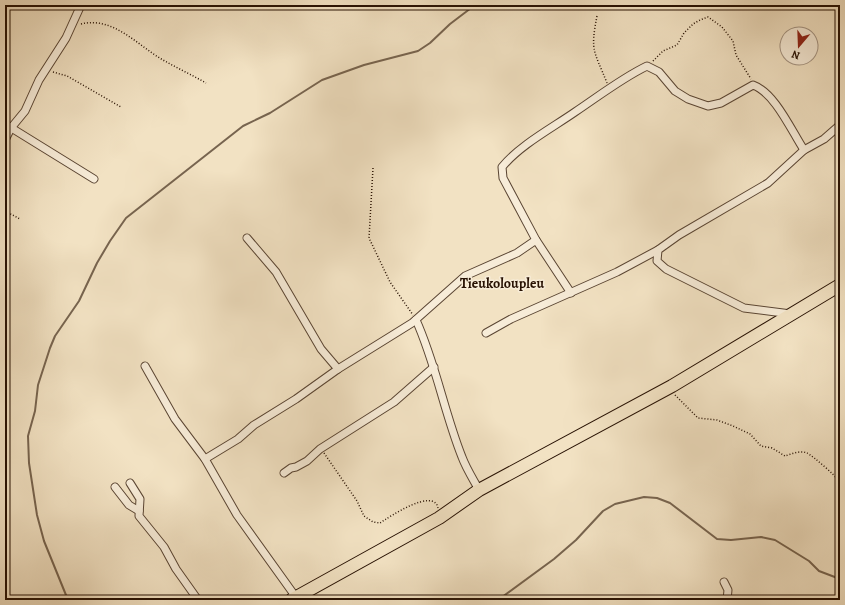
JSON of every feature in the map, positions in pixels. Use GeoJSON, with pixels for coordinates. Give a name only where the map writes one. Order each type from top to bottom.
{"type":"FeatureCollection","features":[{"type":"Feature","properties":{"kind":"main road"},"geometry":{"type":"LineString","coordinates":[[295,599],[440,518],[479,490],[672,386],[840,285]]}},
{"type":"Feature","properties":{"kind":"street"},"geometry":{"type":"LineString","coordinates":[[5,140],[8,126],[25,111],[39,80],[66,38],[70,26],[81,5]]}},
{"type":"Feature","properties":{"kind":"street"},"geometry":{"type":"LineString","coordinates":[[571,293],[536,240],[503,178],[502,167],[509,159],[534,140],[627,77],[647,66],[658,72],[676,91],[688,99],[708,106],[721,103],[753,85],[762,88],[776,105],[804,150]]}},
{"type":"Feature","properties":{"kind":"street"},"geometry":{"type":"LineString","coordinates":[[486,333],[511,319],[617,272],[658,250],[679,235],[768,183],[804,150],[824,139],[840,125]]}},
{"type":"Feature","properties":{"kind":"street"},"geometry":{"type":"LineString","coordinates":[[8,126],[94,179]]}},
{"type":"Feature","properties":{"kind":"street"},"geometry":{"type":"LineString","coordinates":[[247,238],[276,272],[321,349],[338,369]]}},
{"type":"Feature","properties":{"kind":"street"},"geometry":{"type":"LineString","coordinates":[[205,459],[238,439],[254,425],[296,399],[338,369],[416,320],[465,276],[517,253],[536,240]]}},
{"type":"Feature","properties":{"kind":"street"},"geometry":{"type":"LineString","coordinates":[[658,250],[657,261],[666,269],[734,304],[752,310],[791,314]]}},
{"type":"Feature","properties":{"kind":"street"},"geometry":{"type":"LineString","coordinates":[[416,320],[434,367],[462,459],[479,490]]}},
{"type":"Feature","properties":{"kind":"street"},"geometry":{"type":"LineString","coordinates":[[145,366],[175,419],[205,459],[237,515],[295,599]]}},
{"type":"Feature","properties":{"kind":"street"},"geometry":{"type":"LineString","coordinates":[[284,474],[290,468],[296,467],[320,449],[394,402],[434,367]]}},
{"type":"Feature","properties":{"kind":"street"},"geometry":{"type":"LineString","coordinates":[[130,483],[140,499],[140,516],[164,546],[176,570],[198,600]]}},
{"type":"Feature","properties":{"kind":"street"},"geometry":{"type":"LineString","coordinates":[[115,487],[129,505],[139,511]]}},
{"type":"Feature","properties":{"kind":"street"},"geometry":{"type":"LineString","coordinates":[[724,582],[728,590],[727,600]]}},
{"type":"Feature","properties":{"kind":"path"},"geometry":{"type":"LineString","coordinates":[[597,16],[592,40],[594,52],[607,82],[607,90]]}},
{"type":"Feature","properties":{"kind":"path"},"geometry":{"type":"LineString","coordinates":[[647,66],[663,51],[677,45],[684,33],[693,24],[708,18],[722,27],[733,41],[736,55],[753,85]]}},
{"type":"Feature","properties":{"kind":"path"},"geometry":{"type":"LineString","coordinates":[[70,26],[91,21],[109,25],[128,35],[162,59],[206,83]]}},
{"type":"Feature","properties":{"kind":"path"},"geometry":{"type":"LineString","coordinates":[[47,69],[67,76],[121,107]]}},
{"type":"Feature","properties":{"kind":"path"},"geometry":{"type":"LineString","coordinates":[[374,168],[369,238],[390,282],[416,320]]}},
{"type":"Feature","properties":{"kind":"path"},"geometry":{"type":"LineString","coordinates":[[5,211],[20,220]]}},
{"type":"Feature","properties":{"kind":"path"},"geometry":{"type":"LineString","coordinates":[[672,386],[676,396],[698,418],[717,420],[733,426],[750,434],[761,446],[772,448],[785,456],[795,453],[806,453],[834,474],[840,482]]}},
{"type":"Feature","properties":{"kind":"path"},"geometry":{"type":"LineString","coordinates":[[320,449],[328,456],[339,475],[357,500],[364,516],[373,522],[380,523],[402,508],[428,501],[433,501],[437,505],[440,518]]}},
{"type":"Feature","properties":{"kind":"waterway"},"geometry":{"type":"LineString","coordinates":[[68,600],[44,541],[37,515],[29,463],[28,436],[35,411],[38,385],[55,336],[79,301],[97,263],[110,241],[126,218],[243,126],[270,113],[322,80],[364,65],[418,51],[430,43],[450,24],[475,5]]}},
{"type":"Feature","properties":{"kind":"waterway"},"geometry":{"type":"LineString","coordinates":[[507,5],[515,5]]}},
{"type":"Feature","properties":{"kind":"waterway"},"geometry":{"type":"LineString","coordinates":[[498,600],[554,559],[576,540],[603,511],[615,504],[644,497],[657,498],[670,503],[717,539],[731,540],[761,537],[775,540],[809,561],[819,571],[840,579]]}},
{"type":"Feature","properties":{"kind":"district","name":"Tieukoloupleu"},"geometry":{"type":"Point","coordinates":[502,283]}}]}
